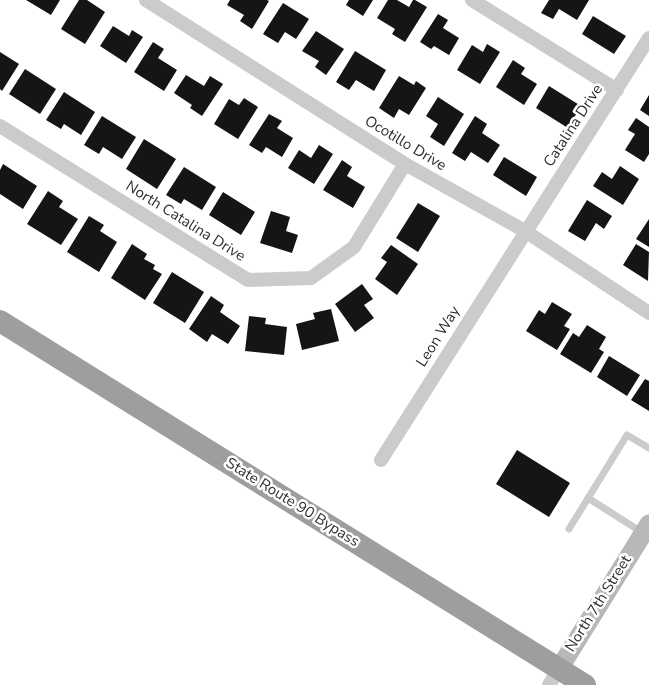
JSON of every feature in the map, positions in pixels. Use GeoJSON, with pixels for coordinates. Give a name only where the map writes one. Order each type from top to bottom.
{"type":"FeatureCollection","features":[{"type":"Feature","properties":{"kind":"highway","name":"State Route 90 Bypass"},"geometry":{"type":"LineString","coordinates":[[0,321],[554,677],[584,685]]}},
{"type":"Feature","properties":{"kind":"main road","name":"North 7th Street"},"geometry":{"type":"LineString","coordinates":[[554,677],[646,529]]}},
{"type":"Feature","properties":{"kind":"street","name":"Ocotillo Drive"},"geometry":{"type":"LineString","coordinates":[[146,0],[405,164],[525,231],[649,313]]}},
{"type":"Feature","properties":{"kind":"street"},"geometry":{"type":"LineString","coordinates":[[472,0],[617,90]]}},
{"type":"Feature","properties":{"kind":"street","name":"Catalina Drive"},"geometry":{"type":"LineString","coordinates":[[525,231],[649,38]]}},
{"type":"Feature","properties":{"kind":"street","name":"North Catalina Drive"},"geometry":{"type":"LineString","coordinates":[[0,126],[248,280],[311,278],[354,247],[405,164]]}},
{"type":"Feature","properties":{"kind":"street","name":"Leon Way"},"geometry":{"type":"LineString","coordinates":[[381,460],[525,231]]}},
{"type":"Feature","properties":{"kind":"lane"},"geometry":{"type":"LineString","coordinates":[[570,529],[627,435],[649,448]]}},
{"type":"Feature","properties":{"kind":"lane"},"geometry":{"type":"LineString","coordinates":[[588,498],[646,529]]}},
{"type":"Feature","properties":{"kind":"building"},"geometry":{"type":"Polygon","coordinates":[[[26,0],[60,0],[51,15],[26,0]]]}},
{"type":"Feature","properties":{"kind":"building"},"geometry":{"type":"Polygon","coordinates":[[[79,0],[87,0],[105,12],[85,44],[61,29],[79,0]]]}},
{"type":"Feature","properties":{"kind":"building"},"geometry":{"type":"Polygon","coordinates":[[[230,0],[269,1],[252,29],[240,21],[244,15],[227,5],[230,0]]]}},
{"type":"Feature","properties":{"kind":"building"},"geometry":{"type":"Polygon","coordinates":[[[349,0],[373,0],[363,16],[346,5],[349,0]]]}},
{"type":"Feature","properties":{"kind":"building"},"geometry":{"type":"Polygon","coordinates":[[[388,0],[397,0],[409,7],[413,0],[415,0],[427,7],[405,42],[392,34],[395,29],[377,18],[388,0]]]}},
{"type":"Feature","properties":{"kind":"building"},"geometry":{"type":"Polygon","coordinates":[[[549,0],[589,0],[577,20],[559,9],[553,19],[541,13],[549,0]]]}},
{"type":"Feature","properties":{"kind":"building"},"geometry":{"type":"Polygon","coordinates":[[[283,3],[309,19],[296,39],[285,32],[278,43],[263,34],[283,3]]]}},
{"type":"Feature","properties":{"kind":"building"},"geometry":{"type":"Polygon","coordinates":[[[438,14],[448,20],[443,28],[459,38],[449,55],[434,46],[431,49],[420,42],[438,14]]]}},
{"type":"Feature","properties":{"kind":"building"},"geometry":{"type":"Polygon","coordinates":[[[593,16],[626,36],[614,54],[582,34],[593,16]]]}},
{"type":"Feature","properties":{"kind":"building"},"geometry":{"type":"Polygon","coordinates":[[[113,26],[129,36],[132,30],[143,37],[126,63],[100,46],[113,26]]]}},
{"type":"Feature","properties":{"kind":"building"},"geometry":{"type":"Polygon","coordinates":[[[316,31],[344,49],[326,75],[315,67],[319,61],[302,51],[316,31]]]}},
{"type":"Feature","properties":{"kind":"building"},"geometry":{"type":"Polygon","coordinates":[[[153,42],[164,49],[158,58],[177,70],[164,91],[134,72],[153,42]]]}},
{"type":"Feature","properties":{"kind":"building"},"geometry":{"type":"Polygon","coordinates":[[[487,44],[500,52],[480,84],[457,70],[472,45],[483,52],[487,44]]]}},
{"type":"Feature","properties":{"kind":"building"},"geometry":{"type":"Polygon","coordinates":[[[355,51],[386,70],[374,91],[356,80],[349,90],[336,82],[355,51]]]}},
{"type":"Feature","properties":{"kind":"building"},"geometry":{"type":"Polygon","coordinates":[[[0,52],[19,64],[2,91],[0,89],[0,52]]]}},
{"type":"Feature","properties":{"kind":"building"},"geometry":{"type":"Polygon","coordinates":[[[513,60],[525,68],[521,74],[537,84],[524,105],[496,87],[513,60]]]}},
{"type":"Feature","properties":{"kind":"building"},"geometry":{"type":"Polygon","coordinates":[[[25,69],[56,89],[40,114],[9,94],[25,69]]]}},
{"type":"Feature","properties":{"kind":"building"},"geometry":{"type":"Polygon","coordinates":[[[186,75],[204,86],[210,76],[223,84],[202,116],[190,108],[192,105],[174,93],[186,75]]]}},
{"type":"Feature","properties":{"kind":"building"},"geometry":{"type":"Polygon","coordinates":[[[399,76],[414,85],[416,81],[426,88],[409,115],[399,109],[394,118],[379,108],[399,76]]]}},
{"type":"Feature","properties":{"kind":"building"},"geometry":{"type":"Polygon","coordinates":[[[549,86],[581,106],[568,128],[536,108],[549,86]]]}},
{"type":"Feature","properties":{"kind":"building"},"geometry":{"type":"Polygon","coordinates":[[[64,92],[95,112],[81,135],[64,124],[61,129],[46,120],[64,92]]]}},
{"type":"Feature","properties":{"kind":"building"},"geometry":{"type":"Polygon","coordinates":[[[649,95],[649,116],[640,110],[649,95]]]}},
{"type":"Feature","properties":{"kind":"building"},"geometry":{"type":"Polygon","coordinates":[[[438,97],[464,114],[444,146],[430,137],[438,124],[426,116],[438,97]]]}},
{"type":"Feature","properties":{"kind":"building"},"geometry":{"type":"Polygon","coordinates":[[[244,98],[258,107],[238,139],[214,124],[229,99],[239,105],[244,98]]]}},
{"type":"Feature","properties":{"kind":"building"},"geometry":{"type":"Polygon","coordinates":[[[269,114],[282,121],[277,128],[293,138],[282,157],[266,147],[262,153],[249,145],[269,114]]]}},
{"type":"Feature","properties":{"kind":"building"},"geometry":{"type":"Polygon","coordinates":[[[102,116],[136,137],[122,159],[103,147],[99,154],[84,145],[102,116]]]}},
{"type":"Feature","properties":{"kind":"building"},"geometry":{"type":"Polygon","coordinates":[[[475,116],[487,124],[482,133],[500,145],[488,163],[471,152],[465,161],[452,153],[475,116]]]}},
{"type":"Feature","properties":{"kind":"building"},"geometry":{"type":"Polygon","coordinates":[[[636,118],[649,127],[649,154],[644,162],[625,150],[635,134],[628,130],[636,118]]]}},
{"type":"Feature","properties":{"kind":"building"},"geometry":{"type":"Polygon","coordinates":[[[144,139],[176,159],[157,189],[126,169],[144,139]]]}},
{"type":"Feature","properties":{"kind":"building"},"geometry":{"type":"Polygon","coordinates":[[[319,145],[333,154],[314,184],[288,168],[299,150],[311,158],[319,145]]]}},
{"type":"Feature","properties":{"kind":"building"},"geometry":{"type":"Polygon","coordinates":[[[504,157],[537,177],[526,196],[493,175],[504,157]]]}},
{"type":"Feature","properties":{"kind":"building"},"geometry":{"type":"Polygon","coordinates":[[[342,160],[352,167],[347,176],[365,187],[353,208],[323,190],[342,160]]]}},
{"type":"Feature","properties":{"kind":"building"},"geometry":{"type":"Polygon","coordinates":[[[3,164],[37,186],[23,209],[0,194],[0,170],[3,164]]]}},
{"type":"Feature","properties":{"kind":"building"},"geometry":{"type":"Polygon","coordinates":[[[620,166],[639,179],[623,205],[593,186],[602,172],[612,179],[620,166]]]}},
{"type":"Feature","properties":{"kind":"building"},"geometry":{"type":"Polygon","coordinates":[[[184,167],[216,187],[202,210],[184,199],[181,204],[166,195],[184,167]]]}},
{"type":"Feature","properties":{"kind":"building"},"geometry":{"type":"Polygon","coordinates":[[[48,191],[63,201],[59,207],[78,219],[61,245],[27,224],[48,191]]]}},
{"type":"Feature","properties":{"kind":"building"},"geometry":{"type":"Polygon","coordinates":[[[223,192],[255,212],[241,235],[209,215],[223,192]]]}},
{"type":"Feature","properties":{"kind":"building"},"geometry":{"type":"Polygon","coordinates":[[[587,200],[612,216],[604,229],[596,223],[585,241],[568,231],[587,200]]]}},
{"type":"Feature","properties":{"kind":"building"},"geometry":{"type":"Polygon","coordinates":[[[418,203],[440,216],[418,252],[396,238],[418,203]]]}},
{"type":"Feature","properties":{"kind":"building"},"geometry":{"type":"Polygon","coordinates":[[[271,211],[290,217],[286,231],[298,235],[292,253],[260,243],[271,211]]]}},
{"type":"Feature","properties":{"kind":"building"},"geometry":{"type":"Polygon","coordinates":[[[89,216],[104,225],[100,231],[117,242],[99,272],[67,252],[89,216]]]}},
{"type":"Feature","properties":{"kind":"building"},"geometry":{"type":"Polygon","coordinates":[[[649,219],[649,247],[636,239],[649,219]]]}},
{"type":"Feature","properties":{"kind":"building"},"geometry":{"type":"Polygon","coordinates":[[[132,244],[147,254],[144,259],[155,265],[153,269],[162,274],[145,300],[111,278],[132,244]]]}},
{"type":"Feature","properties":{"kind":"building"},"geometry":{"type":"Polygon","coordinates":[[[636,244],[649,252],[648,281],[623,265],[636,244]]]}},
{"type":"Feature","properties":{"kind":"building"},"geometry":{"type":"Polygon","coordinates":[[[391,245],[418,264],[397,295],[375,279],[387,262],[381,258],[391,245]]]}},
{"type":"Feature","properties":{"kind":"building"},"geometry":{"type":"Polygon","coordinates":[[[172,272],[204,292],[185,323],[153,303],[172,272]]]}},
{"type":"Feature","properties":{"kind":"building"},"geometry":{"type":"Polygon","coordinates":[[[362,284],[373,299],[364,305],[374,318],[355,332],[335,304],[362,284]]]}},
{"type":"Feature","properties":{"kind":"building"},"geometry":{"type":"Polygon","coordinates":[[[211,296],[224,305],[220,312],[240,326],[228,344],[212,334],[207,342],[189,329],[211,296]]]}},
{"type":"Feature","properties":{"kind":"building"},"geometry":{"type":"Polygon","coordinates":[[[552,302],[572,314],[564,326],[570,329],[557,350],[526,331],[539,310],[545,314],[552,302]]]}},
{"type":"Feature","properties":{"kind":"building"},"geometry":{"type":"Polygon","coordinates":[[[331,309],[339,341],[302,350],[296,324],[315,319],[313,313],[331,309]]]}},
{"type":"Feature","properties":{"kind":"building"},"geometry":{"type":"Polygon","coordinates":[[[249,316],[266,318],[265,324],[287,327],[284,355],[245,351],[249,316]]]}},
{"type":"Feature","properties":{"kind":"building"},"geometry":{"type":"Polygon","coordinates":[[[587,325],[606,337],[599,349],[604,352],[591,373],[560,354],[573,333],[579,337],[587,325]]]}},
{"type":"Feature","properties":{"kind":"building"},"geometry":{"type":"Polygon","coordinates":[[[609,356],[640,375],[627,396],[597,377],[609,356]]]}},
{"type":"Feature","properties":{"kind":"building"},"geometry":{"type":"Polygon","coordinates":[[[645,379],[649,381],[649,411],[631,400],[645,379]]]}},
{"type":"Feature","properties":{"kind":"building"},"geometry":{"type":"Polygon","coordinates":[[[517,450],[570,483],[549,517],[496,484],[517,450]]]}}]}
